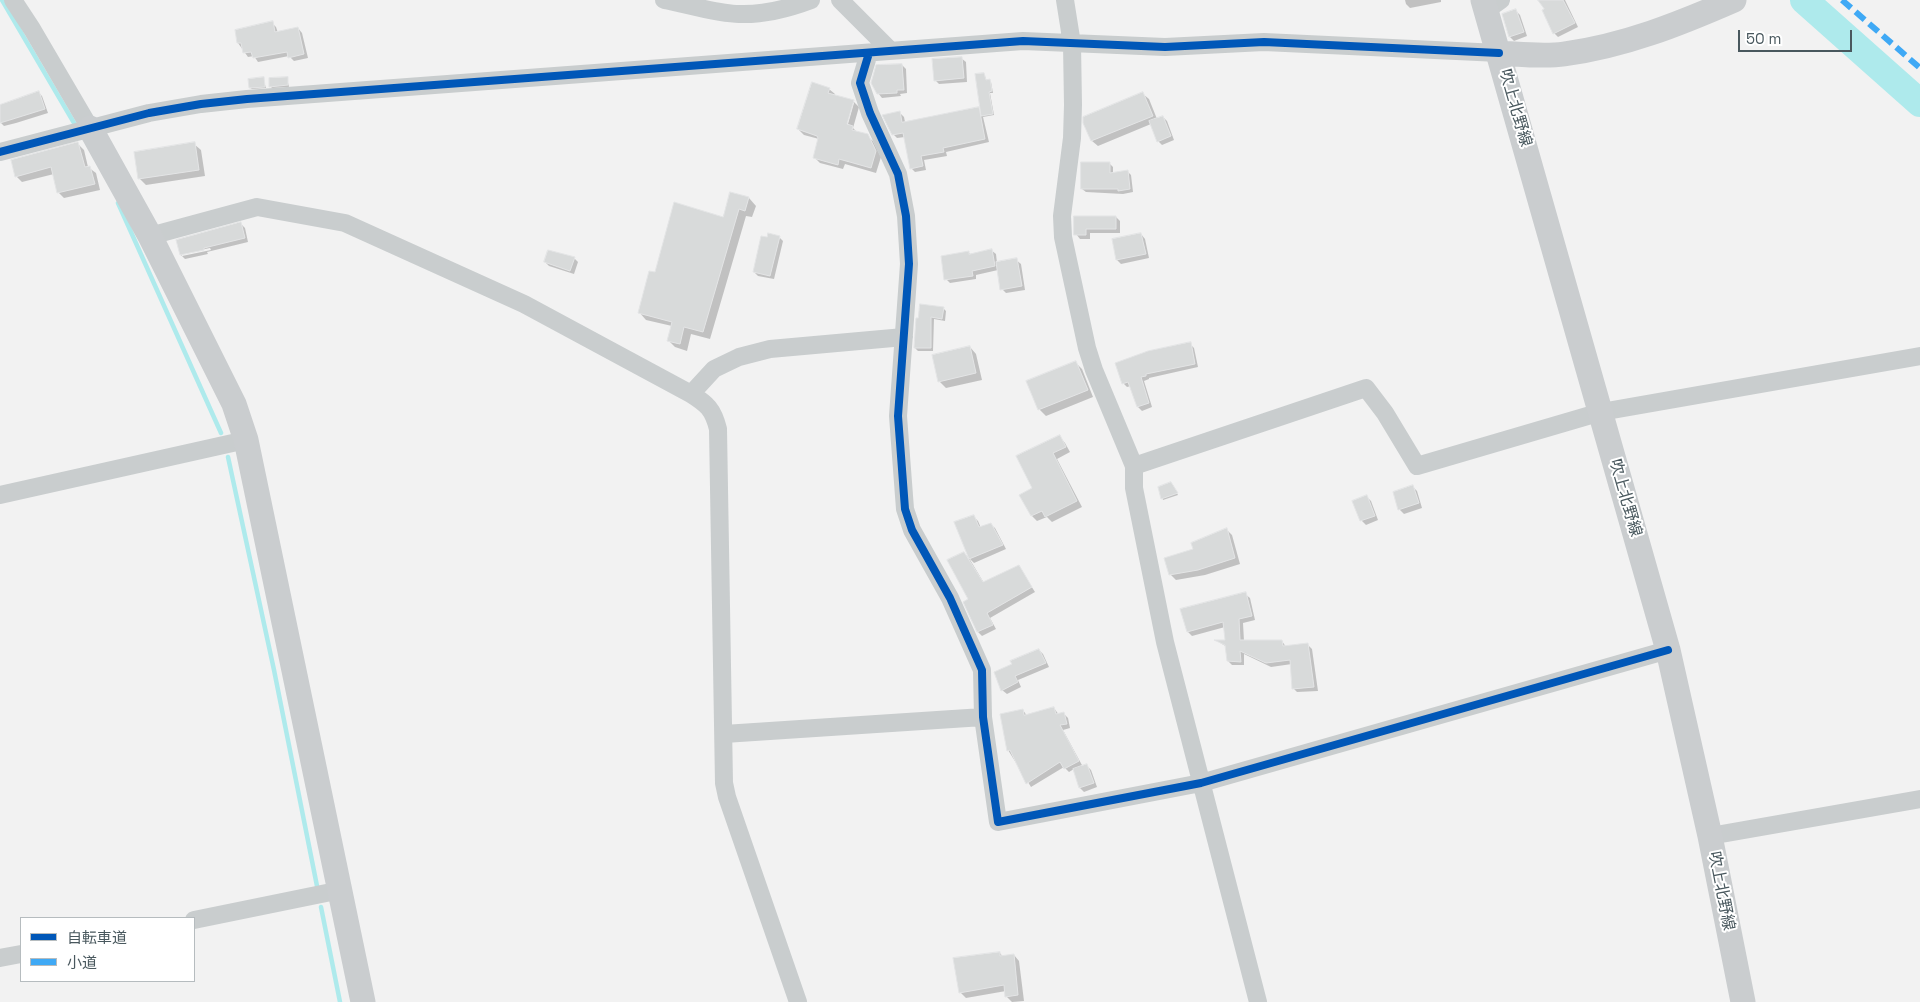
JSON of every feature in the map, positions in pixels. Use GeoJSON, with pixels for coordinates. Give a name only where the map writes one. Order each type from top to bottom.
{"type":"FeatureCollection","features":[{"type":"Feature","properties":{"kind":"main road"},"geometry":{"type":"LineString","coordinates":[[1500,53],[1563,54],[1614,44],[1668,29],[1734,0]]}},
{"type":"Feature","properties":{"kind":"main road","name":"吹上北野線"},"geometry":{"type":"LineString","coordinates":[[1490,3],[1500,53],[1668,650],[1710,836],[1743,1002]]}},
{"type":"Feature","properties":{"kind":"main road"},"geometry":{"type":"LineString","coordinates":[[90,128],[150,236],[234,404],[246,440],[363,1002]]}},
{"type":"Feature","properties":{"kind":"street"},"geometry":{"type":"LineString","coordinates":[[13,0],[90,128]]}},
{"type":"Feature","properties":{"kind":"street"},"geometry":{"type":"LineString","coordinates":[[664,0],[737,14],[760,14],[789,8],[811,0]]}},
{"type":"Feature","properties":{"kind":"street"},"geometry":{"type":"LineString","coordinates":[[840,0],[891,52]]}},
{"type":"Feature","properties":{"kind":"street"},"geometry":{"type":"LineString","coordinates":[[1065,0],[1072,44],[1073,113],[1062,216],[1063,237],[1087,348],[1094,370],[1134,466],[1134,488],[1165,642],[1258,1002]]}},
{"type":"Feature","properties":{"kind":"street"},"geometry":{"type":"LineString","coordinates":[[0,152],[149,113],[201,104],[247,99],[891,52],[1023,40],[1072,44],[1164,47],[1264,42],[1500,53]]}},
{"type":"Feature","properties":{"kind":"street"},"geometry":{"type":"LineString","coordinates":[[869,53],[860,83],[870,113],[898,174],[906,216],[909,264],[898,416],[905,509],[912,530],[950,598],[982,670],[983,717],[998,822],[1201,783],[1668,650]]}},
{"type":"Feature","properties":{"kind":"street"},"geometry":{"type":"LineString","coordinates":[[150,236],[257,206],[345,223],[524,304],[705,403],[715,415],[718,429],[724,783],[727,798],[798,1002]]}},
{"type":"Feature","properties":{"kind":"street"},"geometry":{"type":"LineString","coordinates":[[691,394],[714,369],[739,357],[770,349],[904,337]]}},
{"type":"Feature","properties":{"kind":"street"},"geometry":{"type":"LineString","coordinates":[[1134,466],[1366,388],[1385,413],[1417,466],[1602,412],[1920,356]]}},
{"type":"Feature","properties":{"kind":"street"},"geometry":{"type":"LineString","coordinates":[[0,495],[246,440]]}},
{"type":"Feature","properties":{"kind":"street"},"geometry":{"type":"LineString","coordinates":[[724,734],[983,717]]}},
{"type":"Feature","properties":{"kind":"street"},"geometry":{"type":"LineString","coordinates":[[1710,836],[1920,799]]}},
{"type":"Feature","properties":{"kind":"street"},"geometry":{"type":"LineString","coordinates":[[195,920],[341,890]]}},
{"type":"Feature","properties":{"kind":"street"},"geometry":{"type":"LineString","coordinates":[[0,958],[20,954]]}},
{"type":"Feature","properties":{"kind":"building"},"geometry":{"type":"Polygon","coordinates":[[[1538,0],[1563,0],[1575,23],[1553,34],[1542,10],[1544,9],[1538,0]]]}},
{"type":"Feature","properties":{"kind":"building"},"geometry":{"type":"Polygon","coordinates":[[[1516,9],[1524,32],[1509,37],[1502,14],[1516,9]]]}},
{"type":"Feature","properties":{"kind":"building"},"geometry":{"type":"Polygon","coordinates":[[[273,21],[275,32],[298,27],[304,54],[288,58],[287,52],[253,58],[251,52],[243,53],[241,43],[237,43],[235,30],[273,21]]]}},
{"type":"Feature","properties":{"kind":"building"},"geometry":{"type":"Polygon","coordinates":[[[962,57],[964,78],[934,81],[932,59],[962,57]]]}},
{"type":"Feature","properties":{"kind":"building"},"geometry":{"type":"Polygon","coordinates":[[[902,64],[904,90],[897,90],[897,93],[877,94],[871,83],[876,65],[902,64]]]}},
{"type":"Feature","properties":{"kind":"building"},"geometry":{"type":"Polygon","coordinates":[[[984,73],[986,80],[990,79],[992,91],[989,92],[993,114],[981,116],[975,74],[984,73]]]}},
{"type":"Feature","properties":{"kind":"building"},"geometry":{"type":"Polygon","coordinates":[[[264,77],[265,87],[249,88],[248,79],[264,77]]]}},
{"type":"Feature","properties":{"kind":"building"},"geometry":{"type":"Polygon","coordinates":[[[288,77],[288,85],[269,87],[269,78],[288,77]]]}},
{"type":"Feature","properties":{"kind":"building"},"geometry":{"type":"Polygon","coordinates":[[[812,82],[830,88],[828,93],[854,100],[847,124],[853,126],[852,130],[868,134],[876,151],[871,168],[839,159],[838,165],[813,158],[817,136],[797,129],[812,82]]]}},
{"type":"Feature","properties":{"kind":"building"},"geometry":{"type":"Polygon","coordinates":[[[39,91],[45,109],[0,123],[0,105],[39,91]]]}},
{"type":"Feature","properties":{"kind":"building"},"geometry":{"type":"Polygon","coordinates":[[[1143,92],[1153,116],[1091,141],[1083,123],[1083,117],[1143,92]]]}},
{"type":"Feature","properties":{"kind":"building"},"geometry":{"type":"Polygon","coordinates":[[[979,107],[985,139],[943,148],[944,152],[921,156],[923,166],[910,169],[903,133],[892,135],[882,115],[900,111],[902,122],[979,107]]]}},
{"type":"Feature","properties":{"kind":"building"},"geometry":{"type":"Polygon","coordinates":[[[1163,116],[1171,136],[1157,142],[1149,121],[1163,116]]]}},
{"type":"Feature","properties":{"kind":"building"},"geometry":{"type":"Polygon","coordinates":[[[78,142],[85,167],[90,166],[95,184],[57,193],[51,167],[15,177],[11,160],[78,142]]]}},
{"type":"Feature","properties":{"kind":"building"},"geometry":{"type":"Polygon","coordinates":[[[195,142],[199,170],[138,179],[134,152],[195,142]]]}},
{"type":"Feature","properties":{"kind":"building"},"geometry":{"type":"Polygon","coordinates":[[[1081,162],[1110,162],[1110,173],[1128,170],[1130,189],[1118,191],[1118,189],[1081,189],[1081,162]]]}},
{"type":"Feature","properties":{"kind":"building"},"geometry":{"type":"Polygon","coordinates":[[[730,192],[749,197],[745,211],[739,209],[703,332],[684,327],[680,344],[667,341],[672,322],[638,313],[649,271],[655,272],[674,202],[723,217],[730,192]]]}},
{"type":"Feature","properties":{"kind":"building"},"geometry":{"type":"Polygon","coordinates":[[[1074,216],[1116,216],[1116,229],[1086,229],[1086,235],[1074,235],[1074,216]]]}},
{"type":"Feature","properties":{"kind":"building"},"geometry":{"type":"Polygon","coordinates":[[[241,222],[245,238],[180,255],[176,240],[241,222]]]}},
{"type":"Feature","properties":{"kind":"building"},"geometry":{"type":"Polygon","coordinates":[[[768,233],[780,236],[770,276],[753,272],[761,236],[767,237],[768,233]]]}},
{"type":"Feature","properties":{"kind":"building"},"geometry":{"type":"Polygon","coordinates":[[[1141,233],[1146,254],[1116,260],[1112,239],[1141,233]]]}},
{"type":"Feature","properties":{"kind":"building"},"geometry":{"type":"Polygon","coordinates":[[[992,249],[995,266],[972,271],[973,276],[944,280],[941,256],[969,251],[969,254],[992,249]]]}},
{"type":"Feature","properties":{"kind":"building"},"geometry":{"type":"Polygon","coordinates":[[[548,250],[575,257],[570,271],[544,262],[548,250]]]}},
{"type":"Feature","properties":{"kind":"building"},"geometry":{"type":"Polygon","coordinates":[[[1017,258],[1022,286],[1000,290],[996,262],[1017,258]]]}},
{"type":"Feature","properties":{"kind":"building"},"geometry":{"type":"Polygon","coordinates":[[[920,304],[944,307],[942,319],[931,317],[931,348],[914,348],[916,318],[918,318],[920,304]]]}},
{"type":"Feature","properties":{"kind":"building"},"geometry":{"type":"Polygon","coordinates":[[[1191,342],[1195,364],[1146,374],[1146,376],[1141,377],[1149,403],[1137,407],[1128,382],[1122,384],[1115,363],[1148,351],[1191,342]]]}},
{"type":"Feature","properties":{"kind":"building"},"geometry":{"type":"Polygon","coordinates":[[[970,346],[976,373],[938,382],[932,355],[970,346]]]}},
{"type":"Feature","properties":{"kind":"building"},"geometry":{"type":"Polygon","coordinates":[[[1076,361],[1088,390],[1038,410],[1026,381],[1076,361]]]}},
{"type":"Feature","properties":{"kind":"building"},"geometry":{"type":"Polygon","coordinates":[[[1060,435],[1066,447],[1053,453],[1077,501],[1045,517],[1042,511],[1031,516],[1019,495],[1032,488],[1016,456],[1060,435]]]}},
{"type":"Feature","properties":{"kind":"building"},"geometry":{"type":"Polygon","coordinates":[[[1171,482],[1178,493],[1161,499],[1158,487],[1171,482]]]}},
{"type":"Feature","properties":{"kind":"building"},"geometry":{"type":"Polygon","coordinates":[[[1413,485],[1419,503],[1398,510],[1393,492],[1413,485]]]}},
{"type":"Feature","properties":{"kind":"building"},"geometry":{"type":"Polygon","coordinates":[[[1367,495],[1375,516],[1360,521],[1352,501],[1367,495]]]}},
{"type":"Feature","properties":{"kind":"building"},"geometry":{"type":"Polygon","coordinates":[[[974,515],[979,527],[991,523],[1003,545],[969,559],[954,522],[974,515]]]}},
{"type":"Feature","properties":{"kind":"building"},"geometry":{"type":"Polygon","coordinates":[[[1227,528],[1235,558],[1198,570],[1169,575],[1164,558],[1193,549],[1191,543],[1227,528]]]}},
{"type":"Feature","properties":{"kind":"building"},"geometry":{"type":"Polygon","coordinates":[[[964,552],[983,582],[1019,565],[1032,587],[987,613],[993,625],[977,632],[963,602],[968,599],[947,560],[964,552]]]}},
{"type":"Feature","properties":{"kind":"building"},"geometry":{"type":"Polygon","coordinates":[[[1246,592],[1252,616],[1239,619],[1240,640],[1282,640],[1283,646],[1308,643],[1314,687],[1292,689],[1290,660],[1266,663],[1240,651],[1241,662],[1227,661],[1225,645],[1214,640],[1225,640],[1223,622],[1187,632],[1180,609],[1246,592]]]}},
{"type":"Feature","properties":{"kind":"building"},"geometry":{"type":"Polygon","coordinates":[[[1039,649],[1046,663],[1015,676],[1018,682],[1001,691],[994,672],[1012,664],[1010,661],[1039,649]]]}},
{"type":"Feature","properties":{"kind":"building"},"geometry":{"type":"Polygon","coordinates":[[[1054,707],[1056,714],[1064,712],[1067,724],[1060,725],[1079,761],[1064,769],[1060,762],[1026,784],[1010,750],[1007,751],[1000,714],[1023,709],[1024,715],[1054,707]]]}},
{"type":"Feature","properties":{"kind":"building"},"geometry":{"type":"Polygon","coordinates":[[[1087,764],[1094,783],[1079,788],[1073,769],[1087,764]]]}},
{"type":"Feature","properties":{"kind":"building"},"geometry":{"type":"Polygon","coordinates":[[[1000,952],[1000,956],[1014,954],[1018,995],[1005,997],[1004,985],[959,993],[953,958],[1000,952]]]}},
{"type":"Feature","properties":{"kind":"waterway"},"geometry":{"type":"LineString","coordinates":[[2,0],[77,128]]}},
{"type":"Feature","properties":{"kind":"waterway"},"geometry":{"type":"LineString","coordinates":[[1804,0],[1920,103]]}},
{"type":"Feature","properties":{"kind":"waterway"},"geometry":{"type":"LineString","coordinates":[[118,203],[221,433]]}},
{"type":"Feature","properties":{"kind":"waterway"},"geometry":{"type":"LineString","coordinates":[[228,457],[274,670],[318,891]]}},
{"type":"Feature","properties":{"kind":"waterway"},"geometry":{"type":"LineString","coordinates":[[321,907],[340,1002]]}},
{"type":"Feature","properties":{"kind":"marked path"},"geometry":{"type":"LineString","coordinates":[[1842,0],[1920,68]]}},
{"type":"Feature","properties":{"kind":"cycle path"},"geometry":{"type":"LineString","coordinates":[[0,152],[149,113],[201,104],[247,99],[1023,41],[1165,47],[1264,42],[1499,53]]}},
{"type":"Feature","properties":{"kind":"cycle path"},"geometry":{"type":"LineString","coordinates":[[869,53],[860,83],[870,113],[898,174],[906,216],[909,264],[898,416],[905,509],[912,530],[950,598],[982,670],[983,717],[998,822],[1201,783],[1668,650]]}}]}
